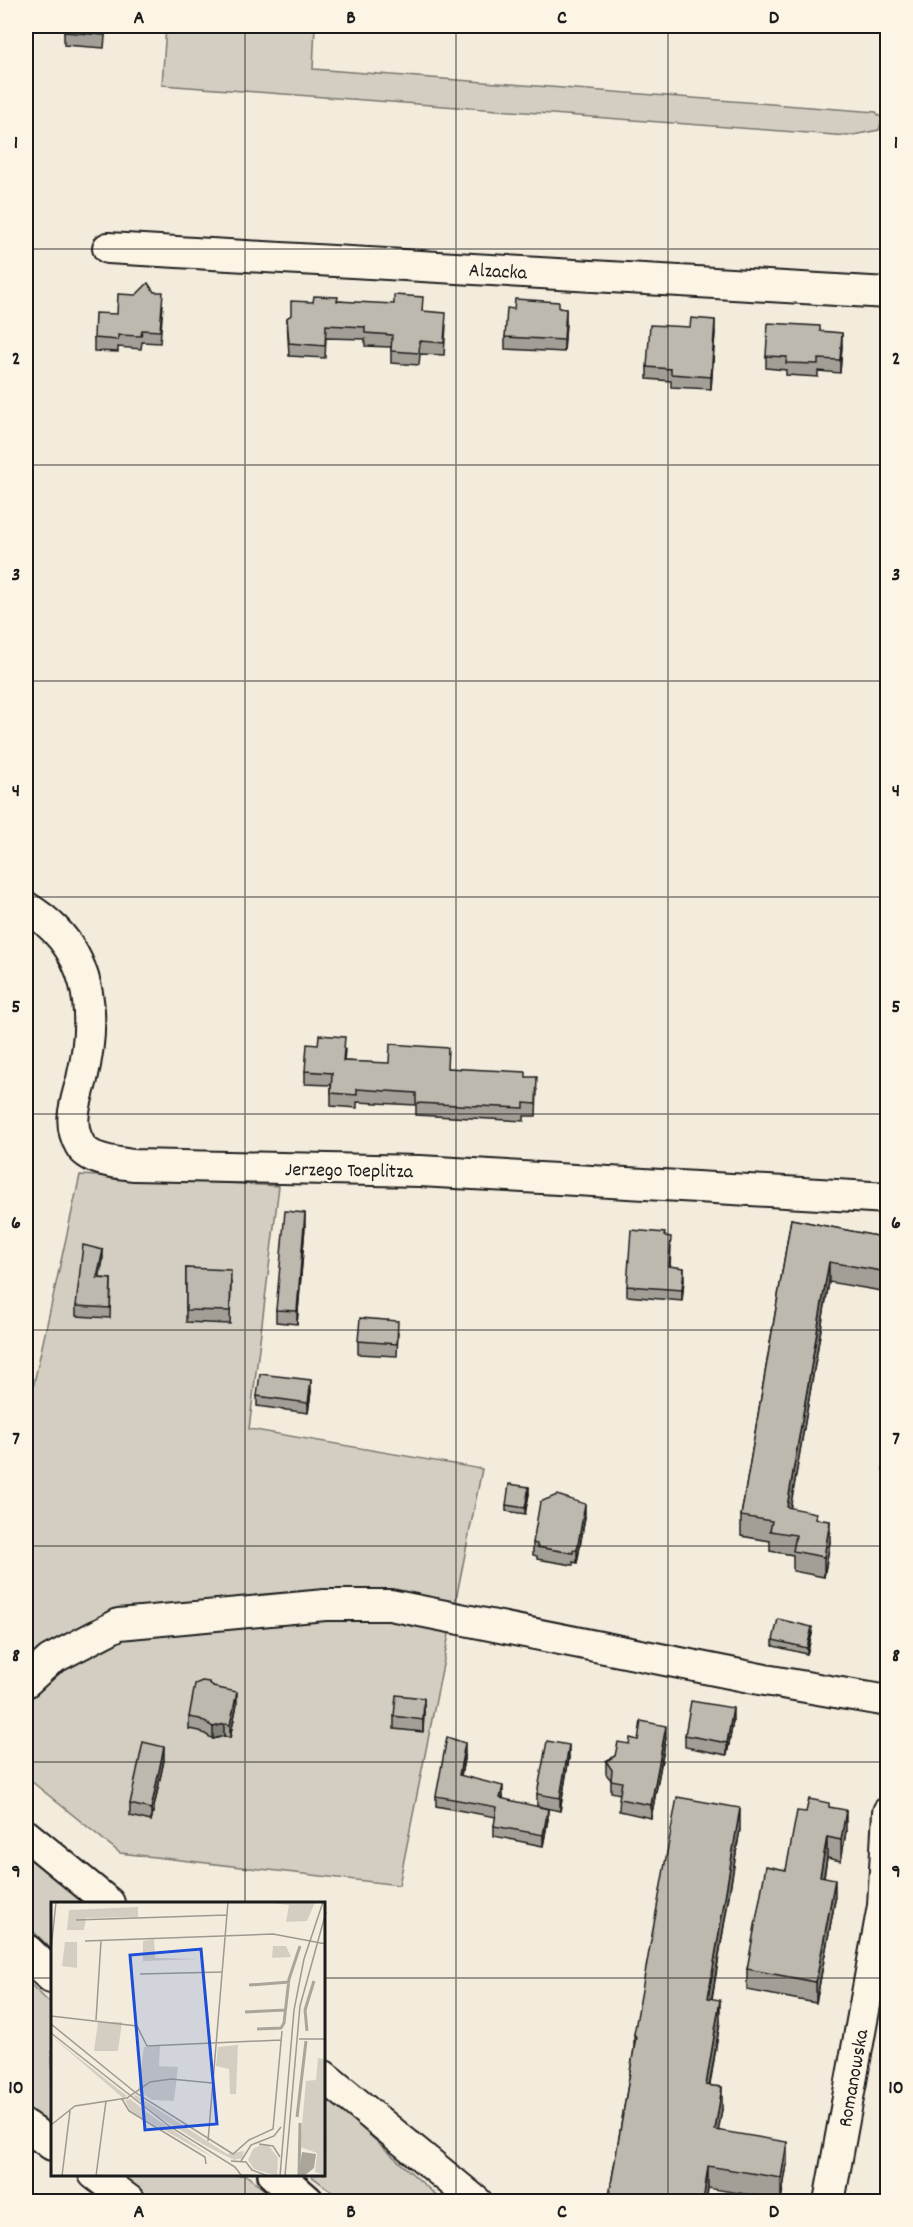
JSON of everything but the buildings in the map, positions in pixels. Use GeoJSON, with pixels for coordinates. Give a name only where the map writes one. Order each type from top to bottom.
{"type":"FeatureCollection","features":[{"type":"Feature","properties":{"kind":"main road"},"geometry":{"type":"LineString","coordinates":[[26,1951],[51,1975]]}},
{"type":"Feature","properties":{"kind":"main road"},"geometry":{"type":"LineString","coordinates":[[276,2176],[307,2202]]}},
{"type":"Feature","properties":{"kind":"street","name":"Alzacka"},"geometry":{"type":"LineString","coordinates":[[108,248],[888,293]]}},
{"type":"Feature","properties":{"kind":"street","name":"Jerzego Toeplitza"},"geometry":{"type":"LineString","coordinates":[[26,907],[46,922],[67,946],[75,958],[86,985],[90,1007],[90,1039],[72,1119],[81,1147],[92,1156],[134,1165],[420,1171],[888,1198]]}},
{"type":"Feature","properties":{"kind":"street"},"geometry":{"type":"LineString","coordinates":[[26,1682],[50,1660],[118,1624],[325,1605],[390,1605],[765,1680],[888,1701]]}},
{"type":"Feature","properties":{"kind":"street","name":"Romanowska"},"geometry":{"type":"LineString","coordinates":[[829,2202],[883,1906],[888,1812]]}},
{"type":"Feature","properties":{"kind":"street"},"geometry":{"type":"LineString","coordinates":[[26,1835],[108,1902]]}},
{"type":"Feature","properties":{"kind":"street"},"geometry":{"type":"LineString","coordinates":[[326,2078],[477,2202]]}},
{"type":"Feature","properties":{"kind":"street"},"geometry":{"type":"LineString","coordinates":[[26,2126],[51,2144]]}},
{"type":"Feature","properties":{"kind":"street"},"geometry":{"type":"LineString","coordinates":[[95,2176],[131,2202]]}},
{"type":"Feature","properties":{"kind":"shaded area"},"geometry":{"type":"Polygon","coordinates":[[[166,26],[315,26],[313,69],[876,112],[882,119],[879,130],[848,136],[162,85],[166,26]]]}},
{"type":"Feature","properties":{"kind":"shaded area"},"geometry":{"type":"Polygon","coordinates":[[[80,1175],[279,1186],[249,1429],[482,1469],[399,1885],[120,1853],[26,1777],[26,1419],[80,1175]]]}},
{"type":"Feature","properties":{"kind":"shaded area"},"geometry":{"type":"Polygon","coordinates":[[[26,1851],[89,1902],[51,1902],[51,1949],[26,1924],[26,1851]]]}},
{"type":"Feature","properties":{"kind":"shaded area"},"geometry":{"type":"Polygon","coordinates":[[[26,1980],[51,2004],[51,2127],[26,2108],[26,1980]]]}},
{"type":"Feature","properties":{"kind":"shaded area"},"geometry":{"type":"Polygon","coordinates":[[[326,2096],[445,2201],[344,2201],[311,2176],[326,2176],[326,2096]]]}},
{"type":"Feature","properties":{"kind":"shaded area"},"geometry":{"type":"Polygon","coordinates":[[[117,2176],[247,2176],[278,2201],[153,2201],[117,2176]]]}}]}
